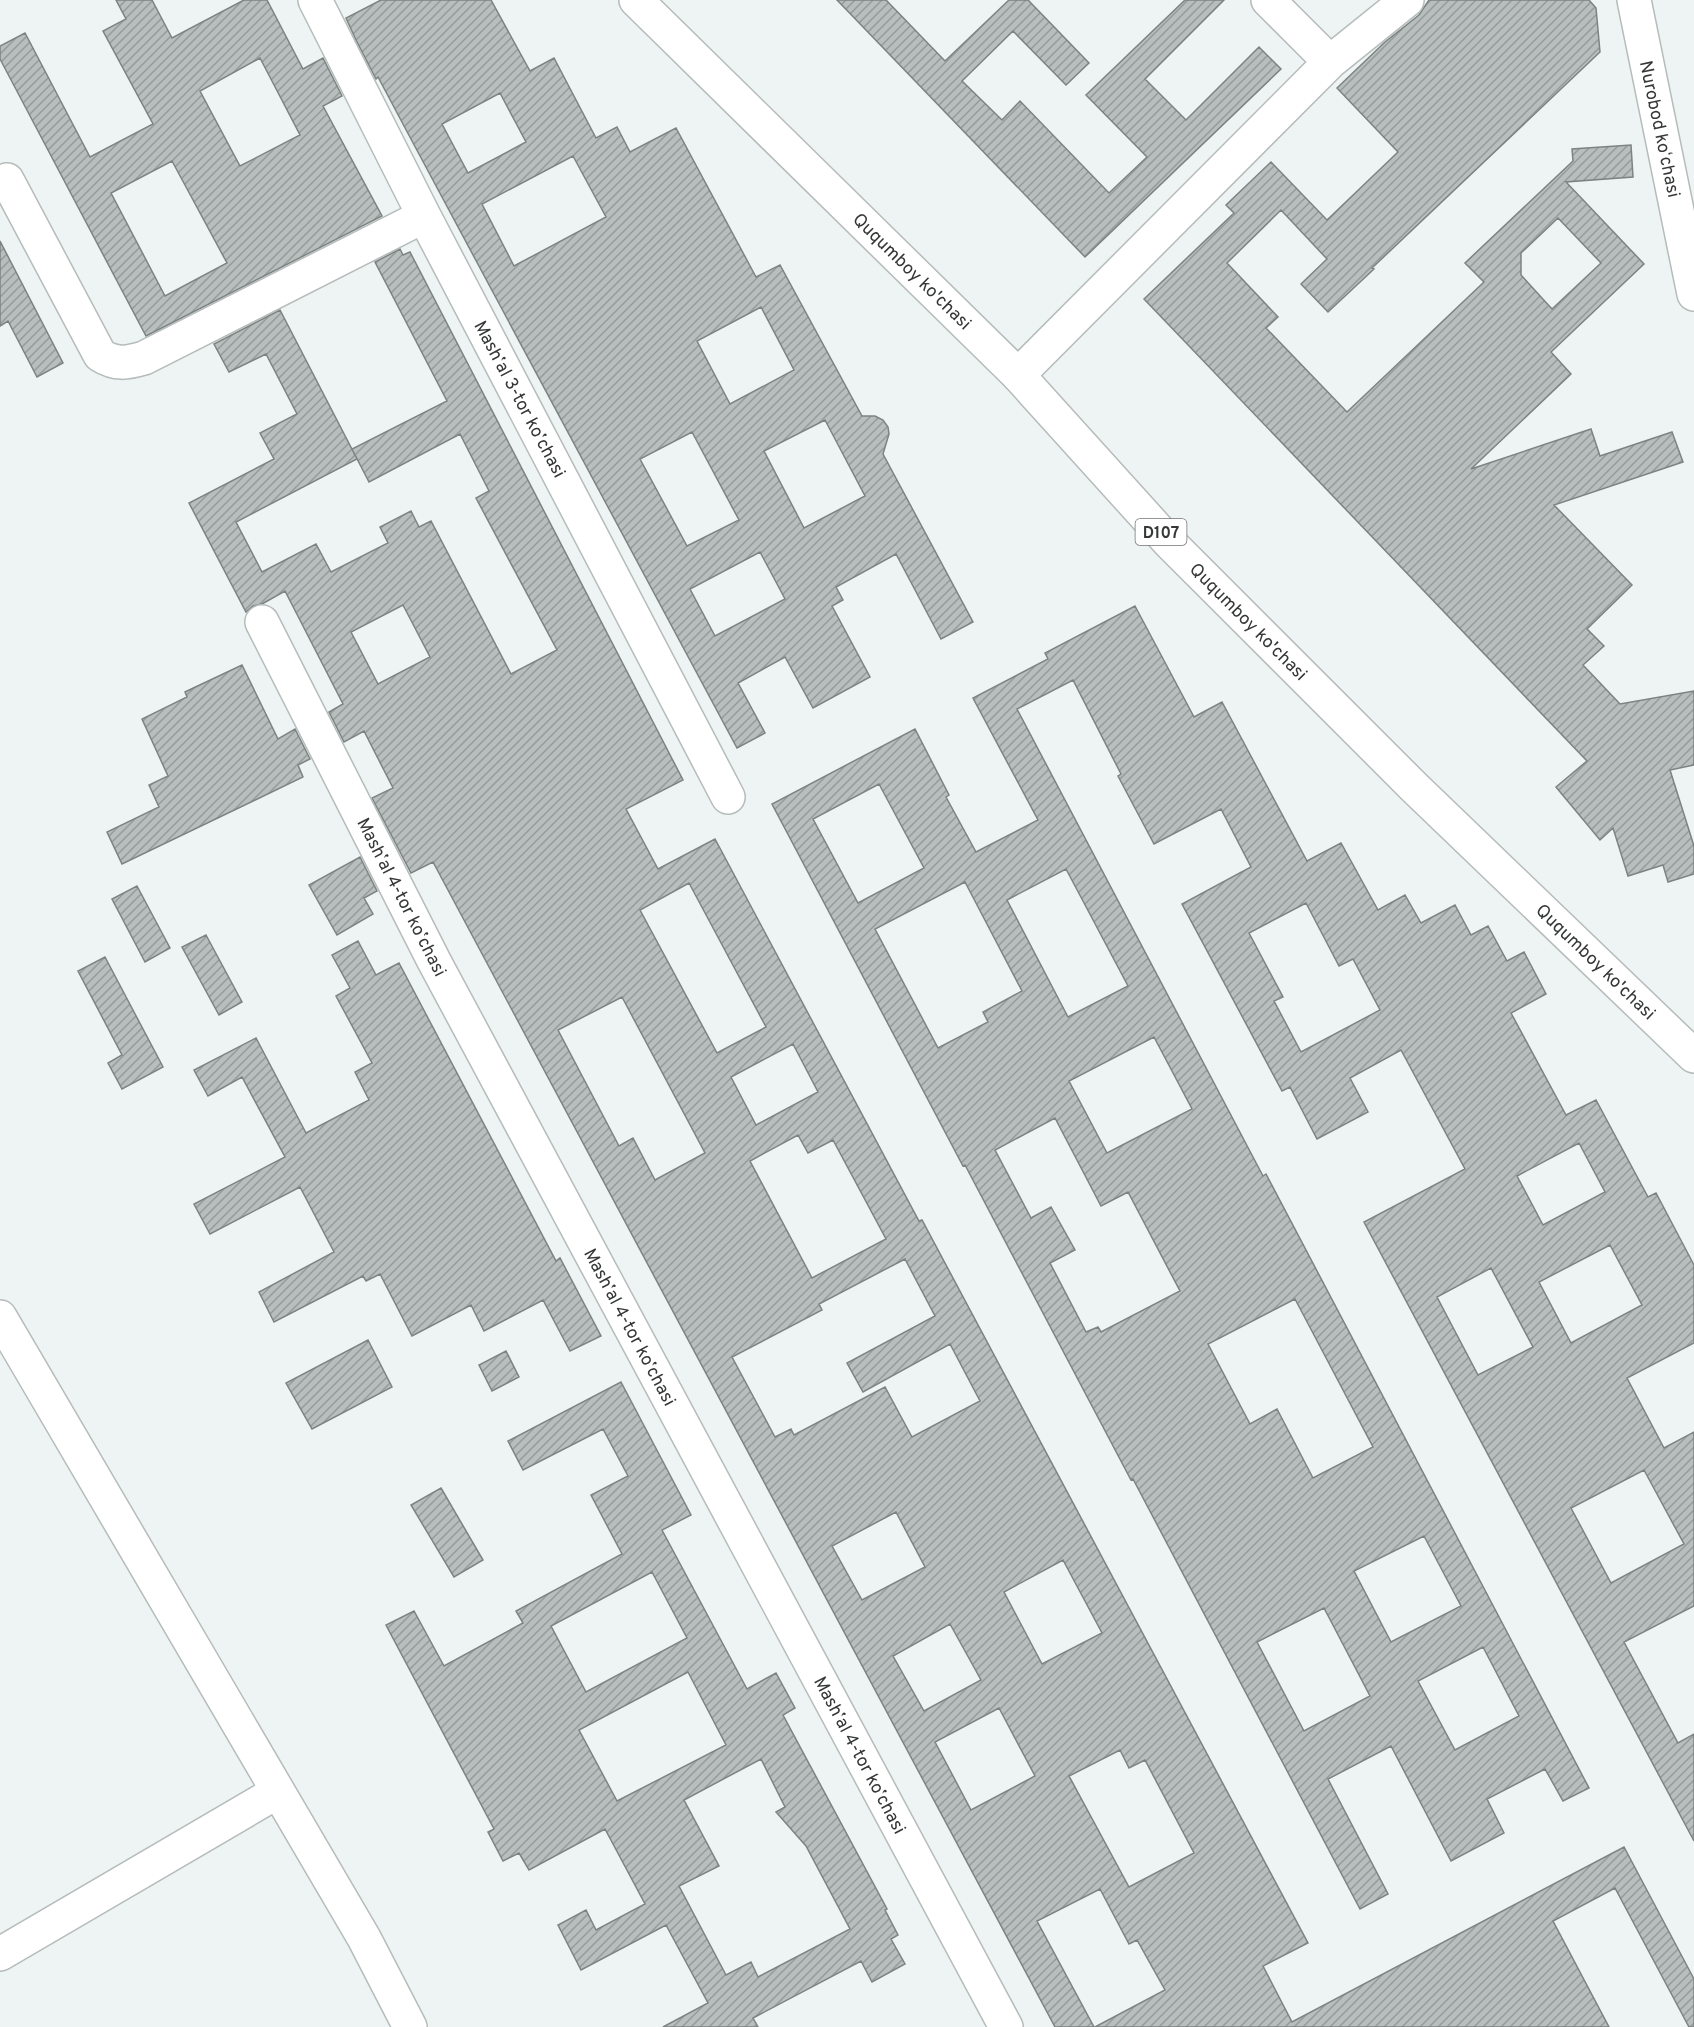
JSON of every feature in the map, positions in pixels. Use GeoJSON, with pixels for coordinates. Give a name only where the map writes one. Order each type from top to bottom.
{"type":"FeatureCollection","features":[{"type":"Feature","properties":{"kind":"street","name":"Mashʼal 3-tor koʼchasi"},"geometry":{"type":"LineString","coordinates":[[315,0],[424,216],[728,797]]}},
{"type":"Feature","properties":{"kind":"street","name":"Ququmboy ko'chasi"},"geometry":{"type":"LineString","coordinates":[[636,0],[1018,375],[1168,541],[1414,787],[1694,1056]]}},
{"type":"Feature","properties":{"kind":"street"},"geometry":{"type":"LineString","coordinates":[[1268,0],[1330,62]]}},
{"type":"Feature","properties":{"kind":"street"},"geometry":{"type":"LineString","coordinates":[[1018,375],[1330,62],[1407,0]]}},
{"type":"Feature","properties":{"kind":"street","name":"Nurobod koʻchasi"},"geometry":{"type":"LineString","coordinates":[[1634,0],[1694,294]]}},
{"type":"Feature","properties":{"kind":"street"},"geometry":{"type":"LineString","coordinates":[[7,180],[100,355],[111,362],[127,363],[144,358],[424,216]]}},
{"type":"Feature","properties":{"kind":"street","name":"Mashʼal 4-tor koʼchasi"},"geometry":{"type":"LineString","coordinates":[[262,622],[439,972],[1006,2027]]}},
{"type":"Feature","properties":{"kind":"street"},"geometry":{"type":"LineString","coordinates":[[0,1317],[364,1938],[410,2027]]}},
{"type":"Feature","properties":{"kind":"street"},"geometry":{"type":"LineString","coordinates":[[0,1953],[277,1792]]}},
{"type":"Feature","properties":{"kind":"building"},"geometry":{"type":"Polygon","coordinates":[[[116,0],[152,0],[172,38],[244,0],[267,0],[303,69],[323,58],[342,96],[323,106],[382,216],[146,336],[0,59],[0,46],[25,33],[90,157],[153,124],[103,31],[126,19],[116,0]],[[260,58],[200,91],[240,166],[300,135],[260,58]],[[172,161],[111,193],[165,296],[227,263],[172,161]]]}},
{"type":"Feature","properties":{"kind":"building"},"geometry":{"type":"Polygon","coordinates":[[[381,0],[491,0],[530,71],[554,58],[596,138],[617,127],[630,152],[676,128],[756,277],[780,265],[862,416],[875,416],[883,420],[888,427],[889,434],[883,454],[973,622],[941,639],[896,554],[836,587],[843,600],[832,606],[870,677],[813,708],[785,657],[738,683],[765,733],[737,748],[378,77],[376,79],[346,18],[381,0]],[[500,93],[442,124],[468,173],[526,142],[500,93]],[[573,156],[482,204],[514,266],[606,217],[573,156]],[[761,307],[697,341],[730,404],[794,370],[761,307]],[[825,420],[764,451],[804,528],[865,496],[825,420]],[[692,432],[640,459],[687,546],[739,520],[692,432]],[[760,552],[690,589],[715,636],[785,599],[760,552]]]}},
{"type":"Feature","properties":{"kind":"building"},"geometry":{"type":"Polygon","coordinates":[[[837,0],[886,0],[945,61],[1009,0],[1028,0],[1089,63],[1066,85],[1013,31],[962,81],[1002,120],[1020,101],[1109,193],[1147,157],[1086,95],[1185,0],[1224,0],[1145,79],[1186,120],[1259,47],[1281,69],[1085,257],[837,0]]]}},
{"type":"Feature","properties":{"kind":"building"},"geometry":{"type":"Polygon","coordinates":[[[1429,0],[1589,0],[1596,8],[1600,52],[1328,312],[1301,284],[1327,259],[1281,210],[1227,263],[1278,317],[1266,328],[1347,412],[1484,282],[1465,263],[1573,161],[1572,149],[1631,145],[1633,177],[1566,182],[1644,264],[1551,352],[1571,374],[1471,469],[1591,429],[1600,456],[1672,432],[1683,462],[1554,505],[1632,585],[1587,629],[1604,646],[1583,665],[1620,704],[1694,691],[1694,765],[1670,770],[1694,846],[1694,874],[1668,882],[1663,865],[1628,876],[1613,828],[1600,840],[1556,787],[1587,761],[1144,299],[1234,213],[1226,205],[1271,162],[1327,220],[1398,152],[1337,88],[1385,42],[1419,15],[1429,0]],[[1558,218],[1521,253],[1521,275],[1552,309],[1601,263],[1558,218]]]}},
{"type":"Feature","properties":{"kind":"building"},"geometry":{"type":"Polygon","coordinates":[[[0,241],[63,363],[37,377],[8,321],[0,326],[0,241]]]}},
{"type":"Feature","properties":{"kind":"building"},"geometry":{"type":"Polygon","coordinates":[[[400,249],[403,255],[410,252],[683,780],[626,809],[658,869],[715,839],[919,1221],[922,1220],[1308,1943],[1263,1966],[1292,2022],[1624,1847],[1694,1979],[1694,2027],[1689,2027],[1615,1888],[1553,1921],[1609,2027],[1095,2027],[1165,1990],[1137,1940],[1129,1944],[1100,1889],[1037,1921],[1094,2027],[1055,2027],[433,862],[411,873],[372,798],[393,788],[364,731],[344,742],[329,712],[343,704],[285,591],[262,604],[253,606],[246,612],[189,503],[274,459],[260,433],[297,414],[266,354],[229,372],[214,344],[280,310],[357,459],[236,522],[262,572],[316,544],[331,572],[388,543],[380,527],[411,511],[419,527],[431,521],[511,674],[557,650],[476,498],[489,491],[460,434],[369,482],[352,449],[447,401],[375,262],[400,249]],[[403,605],[351,632],[378,684],[430,657],[403,605]],[[689,883],[640,910],[717,1053],[766,1027],[689,883]],[[622,997],[558,1030],[619,1146],[633,1138],[655,1180],[705,1153],[622,997]],[[793,1044],[731,1077],[756,1125],[818,1092],[793,1044]],[[798,1135],[750,1161],[812,1278],[886,1239],[833,1140],[808,1153],[798,1135]],[[905,1259],[819,1304],[822,1310],[732,1357],[775,1437],[791,1429],[794,1435],[885,1387],[912,1437],[980,1401],[950,1344],[863,1392],[847,1363],[935,1316],[905,1259]],[[896,1512],[832,1546],[862,1600],[925,1567],[896,1512]],[[1063,1560],[1004,1592],[1042,1664],[1102,1633],[1063,1560]],[[950,1624],[893,1656],[924,1711],[981,1680],[950,1624]],[[999,1708],[935,1742],[971,1810],[1035,1776],[999,1708]],[[1120,1750],[1069,1776],[1129,1887],[1194,1853],[1145,1760],[1129,1768],[1120,1750]]]}},
{"type":"Feature","properties":{"kind":"building"},"geometry":{"type":"Polygon","coordinates":[[[1135,606],[1194,717],[1222,702],[1307,861],[1341,843],[1378,910],[1405,895],[1421,923],[1455,905],[1471,935],[1488,926],[1507,961],[1524,952],[1546,994],[1511,1013],[1566,1115],[1596,1100],[1648,1197],[1656,1193],[1694,1265],[1694,1343],[1627,1378],[1664,1448],[1694,1432],[1694,1606],[1624,1642],[1678,1743],[1694,1734],[1694,1841],[1364,1222],[1465,1169],[1401,1050],[1350,1078],[1368,1112],[1317,1139],[1290,1087],[1282,1091],[1182,904],[1251,867],[1221,809],[1154,844],[1118,776],[1121,774],[1073,680],[1017,709],[1263,1176],[1266,1174],[1589,1788],[1563,1801],[1545,1769],[1487,1799],[1504,1833],[1451,1861],[1391,1746],[1328,1779],[1388,1894],[1360,1909],[772,804],[915,729],[949,795],[946,797],[976,852],[1038,820],[973,698],[1048,659],[1045,653],[1135,606]],[[879,784],[813,819],[858,903],[924,868],[879,784]],[[1066,869],[1007,900],[1068,1017],[1128,986],[1066,869]],[[965,882],[875,929],[938,1048],[988,1022],[983,1012],[1022,991],[965,882]],[[1306,903],[1249,933],[1283,997],[1274,1001],[1301,1052],[1380,1010],[1353,959],[1339,966],[1306,903]],[[1154,1037],[1069,1081],[1107,1153],[1192,1109],[1154,1037]],[[1055,1118],[995,1150],[1031,1218],[1051,1207],[1075,1250],[1050,1263],[1086,1332],[1098,1327],[1101,1332],[1180,1291],[1128,1192],[1101,1206],[1055,1118]],[[1579,1143],[1517,1176],[1543,1225],[1605,1192],[1579,1143]],[[1610,1245],[1539,1282],[1571,1343],[1642,1305],[1610,1245]],[[1491,1268],[1437,1297],[1478,1375],[1533,1347],[1491,1268]],[[1295,1299],[1208,1344],[1250,1424],[1277,1409],[1313,1478],[1373,1447],[1295,1299]],[[1644,1470],[1571,1508],[1611,1583],[1684,1544],[1644,1470]],[[1424,1536],[1354,1571],[1391,1642],[1461,1606],[1424,1536]],[[1324,1608],[1257,1642],[1304,1731],[1370,1696],[1324,1608]],[[1483,1647],[1418,1681],[1455,1750],[1519,1716],[1483,1647]]]}},
{"type":"Feature","properties":{"kind":"building"},"geometry":{"type":"Polygon","coordinates":[[[242,665],[278,739],[295,729],[310,759],[298,765],[303,777],[122,864],[107,832],[159,807],[149,785],[168,776],[142,719],[187,697],[185,692],[242,665]]]}},
{"type":"Feature","properties":{"kind":"building"},"geometry":{"type":"Polygon","coordinates":[[[360,857],[377,891],[364,898],[373,914],[337,935],[309,885],[360,857]]]}},
{"type":"Feature","properties":{"kind":"building"},"geometry":{"type":"Polygon","coordinates":[[[137,886],[170,948],[145,962],[112,899],[137,886]]]}},
{"type":"Feature","properties":{"kind":"building"},"geometry":{"type":"Polygon","coordinates":[[[206,935],[242,1002],[219,1015],[182,947],[206,935]]]}},
{"type":"Feature","properties":{"kind":"building"},"geometry":{"type":"Polygon","coordinates":[[[358,941],[376,975],[399,963],[556,1261],[560,1258],[601,1336],[570,1351],[543,1300],[484,1331],[471,1305],[412,1336],[380,1274],[366,1281],[363,1276],[274,1322],[259,1292],[334,1252],[300,1187],[210,1234],[194,1204],[285,1157],[242,1077],[208,1096],[194,1070],[256,1038],[306,1133],[369,1100],[355,1072],[372,1063],[336,996],[350,988],[332,955],[358,941]]]}},
{"type":"Feature","properties":{"kind":"building"},"geometry":{"type":"Polygon","coordinates":[[[105,957],[163,1067],[122,1089],[108,1063],[122,1055],[78,971],[105,957]]]}},
{"type":"Feature","properties":{"kind":"building"},"geometry":{"type":"Polygon","coordinates":[[[368,1340],[392,1387],[312,1429],[286,1383],[368,1340]]]}},
{"type":"Feature","properties":{"kind":"building"},"geometry":{"type":"Polygon","coordinates":[[[506,1351],[519,1377],[492,1391],[479,1365],[506,1351]]]}},
{"type":"Feature","properties":{"kind":"building"},"geometry":{"type":"Polygon","coordinates":[[[621,1382],[691,1515],[662,1530],[747,1689],[776,1673],[795,1708],[783,1715],[887,1909],[885,1910],[898,1935],[891,1939],[905,1964],[872,1982],[861,1961],[753,2018],[758,2027],[663,2027],[708,2003],[666,1925],[581,1970],[558,1925],[586,1910],[596,1930],[645,1904],[605,1829],[529,1870],[519,1853],[503,1861],[488,1832],[494,1829],[386,1625],[414,1611],[444,1666],[523,1623],[516,1611],[622,1554],[591,1495],[628,1476],[603,1429],[523,1470],[508,1441],[621,1382]],[[652,1572],[551,1626],[586,1692],[687,1638],[652,1572]],[[688,1672],[579,1730],[617,1801],[726,1745],[688,1672]],[[761,1759],[684,1800],[719,1866],[679,1886],[726,1975],[751,1962],[758,1977],[850,1929],[806,1846],[776,1812],[785,1807],[761,1759]]]}},
{"type":"Feature","properties":{"kind":"building"},"geometry":{"type":"Polygon","coordinates":[[[441,1488],[483,1560],[454,1577],[411,1505],[441,1488]]]}}]}
